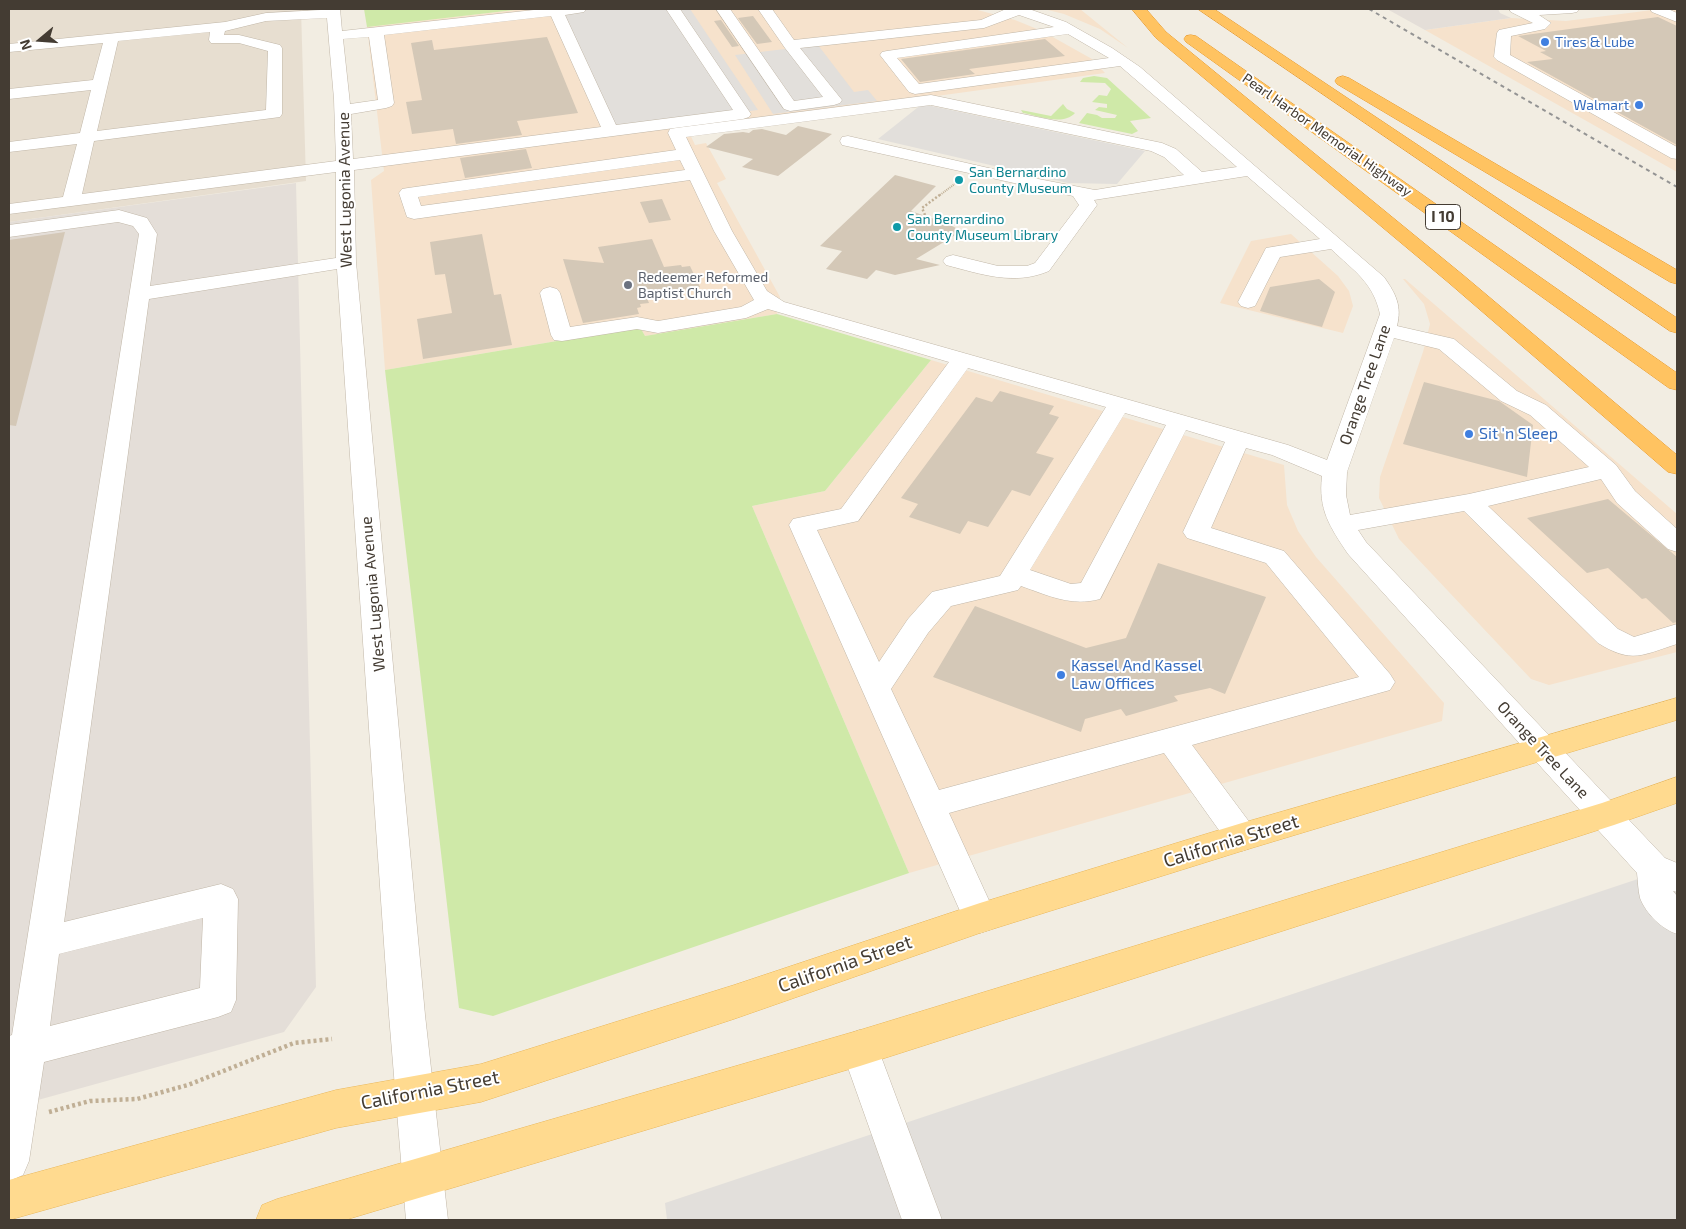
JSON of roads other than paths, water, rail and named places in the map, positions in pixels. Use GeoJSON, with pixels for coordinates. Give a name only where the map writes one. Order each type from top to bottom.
{"type":"FeatureCollection","features":[{"type":"Feature","properties":{"kind":"highway"},"geometry":{"type":"LineString","coordinates":[[1139,9],[1161,35],[1464,286],[1677,467]]}},
{"type":"Feature","properties":{"kind":"highway","name":"Pearl Harbor Memorial Highway"},"geometry":{"type":"LineString","coordinates":[[1148,9],[1677,383]]}},
{"type":"Feature","properties":{"kind":"highway","name":"I 10"},"geometry":{"type":"LineString","coordinates":[[1206,9],[1677,327]]}},
{"type":"Feature","properties":{"kind":"highway"},"geometry":{"type":"LineString","coordinates":[[1220,9],[1677,278]]}},
{"type":"Feature","properties":{"kind":"main road","name":"California Street"},"geometry":{"type":"LineString","coordinates":[[9,1200],[336,1109],[481,1083],[734,1002],[980,918],[1242,837],[1677,709]]}},
{"type":"Feature","properties":{"kind":"main road"},"geometry":{"type":"LineString","coordinates":[[277,1220],[860,1048],[1603,816],[1677,790]]}},
{"type":"Feature","properties":{"kind":"street"},"geometry":{"type":"LineString","coordinates":[[335,36],[579,9]]}},
{"type":"Feature","properties":{"kind":"street"},"geometry":{"type":"LineString","coordinates":[[9,209],[743,114],[673,9]]}},
{"type":"Feature","properties":{"kind":"street"},"geometry":{"type":"LineString","coordinates":[[723,9],[790,106],[834,100],[790,45],[765,9]]}},
{"type":"Feature","properties":{"kind":"street"},"geometry":{"type":"LineString","coordinates":[[790,45],[984,24],[1015,9]]}},
{"type":"Feature","properties":{"kind":"street","name":"Orange Tree Lane"},"geometry":{"type":"LineString","coordinates":[[1015,9],[1047,13],[1069,30],[1111,52],[1123,61],[1377,281],[1387,299],[1390,314],[1335,472],[1332,491],[1333,508],[1356,548],[1603,816],[1665,873]]}},
{"type":"Feature","properties":{"kind":"street"},"geometry":{"type":"LineString","coordinates":[[1520,10],[1572,9]]}},
{"type":"Feature","properties":{"kind":"street"},"geometry":{"type":"LineString","coordinates":[[1657,9],[1677,18]]}},
{"type":"Feature","properties":{"kind":"street"},"geometry":{"type":"LineString","coordinates":[[1520,10],[1544,23],[1540,26],[1504,33],[1502,57],[1677,154]]}},
{"type":"Feature","properties":{"kind":"street"},"geometry":{"type":"LineString","coordinates":[[9,48],[222,27],[239,28],[251,23],[290,22],[333,11]]}},
{"type":"Feature","properties":{"kind":"street","name":"West Lugonia Avenue"},"geometry":{"type":"LineString","coordinates":[[333,11],[343,110],[346,166],[344,208],[346,262],[414,1094],[427,1220]]}},
{"type":"Feature","properties":{"kind":"street"},"geometry":{"type":"LineString","coordinates":[[556,11],[611,132]]}},
{"type":"Feature","properties":{"kind":"street"},"geometry":{"type":"LineString","coordinates":[[842,25],[846,26],[857,38]]}},
{"type":"Feature","properties":{"kind":"street"},"geometry":{"type":"LineString","coordinates":[[9,147],[274,114],[275,48],[239,39],[216,40],[222,27]]}},
{"type":"Feature","properties":{"kind":"street"},"geometry":{"type":"LineString","coordinates":[[780,31],[798,29]]}},
{"type":"Feature","properties":{"kind":"street"},"geometry":{"type":"LineString","coordinates":[[1069,30],[970,42],[886,55],[915,89],[1123,61]]}},
{"type":"Feature","properties":{"kind":"street"},"geometry":{"type":"LineString","coordinates":[[343,110],[386,103],[376,32]]}},
{"type":"Feature","properties":{"kind":"street"},"geometry":{"type":"LineString","coordinates":[[71,201],[112,37]]}},
{"type":"Feature","properties":{"kind":"street"},"geometry":{"type":"LineString","coordinates":[[9,94],[100,84]]}},
{"type":"Feature","properties":{"kind":"street"},"geometry":{"type":"LineString","coordinates":[[1198,178],[1170,152],[1156,147],[931,100],[676,133],[723,231],[759,295],[777,306],[1280,450],[1335,472]]}},
{"type":"Feature","properties":{"kind":"street"},"geometry":{"type":"LineString","coordinates":[[891,105],[848,141],[1080,193],[1095,194],[1250,170]]}},
{"type":"Feature","properties":{"kind":"street"},"geometry":{"type":"LineString","coordinates":[[687,154],[408,193],[414,213],[695,174]]}},
{"type":"Feature","properties":{"kind":"street"},"geometry":{"type":"LineString","coordinates":[[953,261],[1008,273],[1033,272],[1042,267],[1084,212],[1088,205],[1080,193]]}},
{"type":"Feature","properties":{"kind":"street"},"geometry":{"type":"LineString","coordinates":[[9,231],[119,216],[140,222],[148,234],[43,943],[18,1052],[16,1121],[9,1161]]}},
{"type":"Feature","properties":{"kind":"street"},"geometry":{"type":"LineString","coordinates":[[1248,302],[1273,252],[1335,243]]}},
{"type":"Feature","properties":{"kind":"street"},"geometry":{"type":"LineString","coordinates":[[140,294],[346,262]]}},
{"type":"Feature","properties":{"kind":"street"},"geometry":{"type":"LineString","coordinates":[[550,293],[562,335],[637,323],[658,327],[746,312],[769,301]]}},
{"type":"Feature","properties":{"kind":"street"},"geometry":{"type":"LineString","coordinates":[[1386,330],[1446,344],[1510,396],[1538,410],[1607,470],[1626,497],[1677,543]]}},
{"type":"Feature","properties":{"kind":"street"},"geometry":{"type":"LineString","coordinates":[[963,359],[849,515],[802,525],[980,918]]}},
{"type":"Feature","properties":{"kind":"street"},"geometry":{"type":"LineString","coordinates":[[876,689],[918,626],[942,599],[1009,583],[1119,404]]}},
{"type":"Feature","properties":{"kind":"street"},"geometry":{"type":"LineString","coordinates":[[1015,574],[1070,593],[1090,592],[1178,421]]}},
{"type":"Feature","properties":{"kind":"street"},"geometry":{"type":"LineString","coordinates":[[930,805],[1380,682],[1275,557],[1196,532],[1239,438]]}},
{"type":"Feature","properties":{"kind":"street"},"geometry":{"type":"LineString","coordinates":[[1342,525],[1470,502],[1607,470]]}},
{"type":"Feature","properties":{"kind":"street"},"geometry":{"type":"LineString","coordinates":[[1470,502],[1608,636],[1621,644],[1634,647],[1677,634]]}},
{"type":"Feature","properties":{"kind":"street"},"geometry":{"type":"LineString","coordinates":[[1171,739],[1242,837]]}},
{"type":"Feature","properties":{"kind":"street"},"geometry":{"type":"LineString","coordinates":[[1665,873],[1657,897],[1677,919]]}},
{"type":"Feature","properties":{"kind":"street"},"geometry":{"type":"LineString","coordinates":[[18,1052],[218,1000],[221,899],[43,943]]}},
{"type":"Feature","properties":{"kind":"street"},"geometry":{"type":"LineString","coordinates":[[860,1048],[922,1220]]}},
{"type":"Feature","properties":{"kind":"railway"},"geometry":{"type":"LineString","coordinates":[[1369,9],[1677,187]]}},
{"type":"Feature","properties":{"kind":"place","name":"Tires & Lube"},"geometry":{"type":"Point","coordinates":[1545,42]}},
{"type":"Feature","properties":{"kind":"place","name":"Walmart"},"geometry":{"type":"Point","coordinates":[1639,105]}},
{"type":"Feature","properties":{"kind":"place","name":"San Bernardino County Museum"},"geometry":{"type":"Point","coordinates":[959,180]}},
{"type":"Feature","properties":{"kind":"place","name":"San Bernardino County Museum Library"},"geometry":{"type":"Point","coordinates":[897,227]}},
{"type":"Feature","properties":{"kind":"place","name":"Redeemer Reformed Baptist Church"},"geometry":{"type":"Point","coordinates":[628,285]}},
{"type":"Feature","properties":{"kind":"place","name":"Sit 'n Sleep"},"geometry":{"type":"Point","coordinates":[1469,434]}},
{"type":"Feature","properties":{"kind":"place","name":"Kassel And Kassel Law Offices"},"geometry":{"type":"Point","coordinates":[1061,675]}}]}
